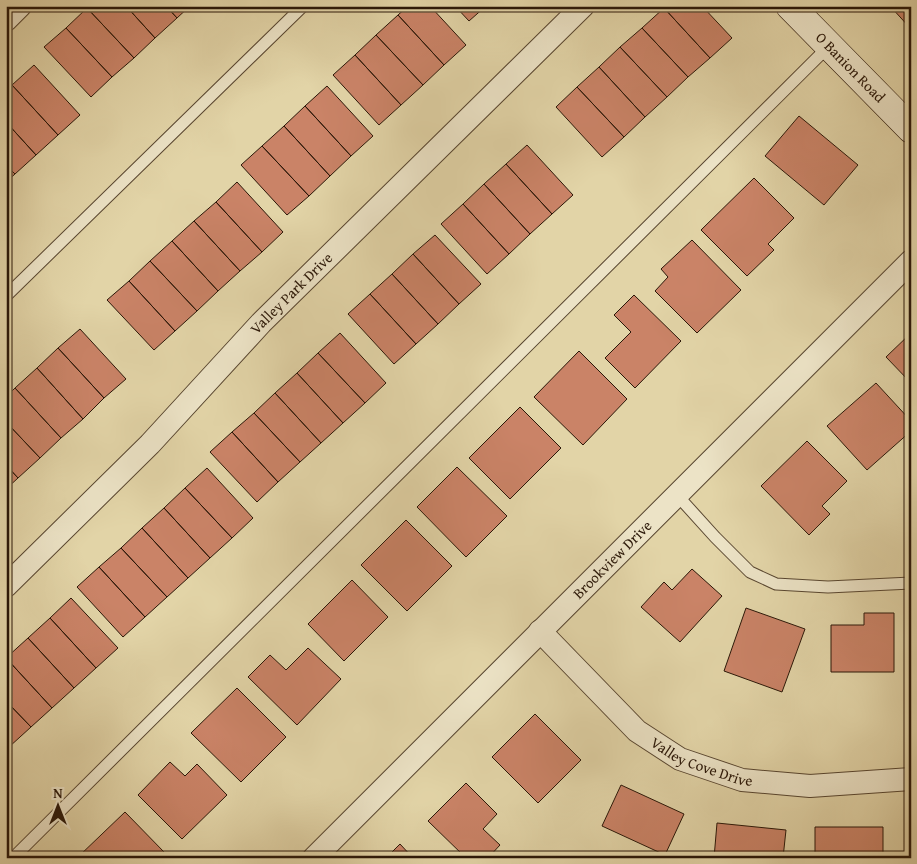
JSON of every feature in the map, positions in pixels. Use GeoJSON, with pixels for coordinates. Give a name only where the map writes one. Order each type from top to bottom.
{"type":"FeatureCollection","features":[{"type":"Feature","properties":{"kind":"street"},"geometry":{"type":"LineString","coordinates":[[6,20],[20,6]]}},
{"type":"Feature","properties":{"kind":"street","name":"Valley Park Drive"},"geometry":{"type":"LineString","coordinates":[[6,586],[150,444],[261,323],[583,6]]}},
{"type":"Feature","properties":{"kind":"street","name":"O Banion Road"},"geometry":{"type":"LineString","coordinates":[[790,6],[911,129]]}},
{"type":"Feature","properties":{"kind":"street","name":"Brookview Drive"},"geometry":{"type":"LineString","coordinates":[[314,858],[911,262]]}},
{"type":"Feature","properties":{"kind":"street","name":"Valley Cove Drive"},"geometry":{"type":"LineString","coordinates":[[540,631],[637,731],[680,759],[742,780],[810,786],[911,779]]}},
{"type":"Feature","properties":{"kind":"lane"},"geometry":{"type":"LineString","coordinates":[[6,296],[303,6]]}},
{"type":"Feature","properties":{"kind":"lane"},"geometry":{"type":"LineString","coordinates":[[13,858],[829,46]]}},
{"type":"Feature","properties":{"kind":"lane"},"geometry":{"type":"LineString","coordinates":[[677,495],[750,572],[776,584],[828,587],[911,583]]}},
{"type":"Feature","properties":{"kind":"building"},"geometry":{"type":"Polygon","coordinates":[[[89,6],[126,6],[155,38],[134,58],[87,8],[89,6]]]}},
{"type":"Feature","properties":{"kind":"building"},"geometry":{"type":"Polygon","coordinates":[[[126,6],[166,6],[177,18],[155,38],[126,6]]]}},
{"type":"Feature","properties":{"kind":"building"},"geometry":{"type":"Polygon","coordinates":[[[166,6],[190,6],[177,18],[166,6]]]}},
{"type":"Feature","properties":{"kind":"building"},"geometry":{"type":"Polygon","coordinates":[[[408,6],[430,6],[466,45],[444,65],[398,15],[408,6]]]}},
{"type":"Feature","properties":{"kind":"building"},"geometry":{"type":"Polygon","coordinates":[[[455,6],[486,6],[469,21],[455,6]]]}},
{"type":"Feature","properties":{"kind":"building"},"geometry":{"type":"Polygon","coordinates":[[[665,6],[702,6],[732,38],[710,58],[664,8],[665,6]]]}},
{"type":"Feature","properties":{"kind":"building"},"geometry":{"type":"Polygon","coordinates":[[[890,6],[911,6],[911,29],[890,6]]]}},
{"type":"Feature","properties":{"kind":"building"},"geometry":{"type":"Polygon","coordinates":[[[87,8],[134,58],[112,77],[66,28],[87,8]]]}},
{"type":"Feature","properties":{"kind":"building"},"geometry":{"type":"Polygon","coordinates":[[[664,8],[710,58],[688,77],[642,28],[664,8]]]}},
{"type":"Feature","properties":{"kind":"building"},"geometry":{"type":"Polygon","coordinates":[[[398,15],[444,65],[423,85],[376,35],[398,15]]]}},
{"type":"Feature","properties":{"kind":"building"},"geometry":{"type":"Polygon","coordinates":[[[66,28],[112,77],[91,97],[44,47],[66,28]]]}},
{"type":"Feature","properties":{"kind":"building"},"geometry":{"type":"Polygon","coordinates":[[[642,28],[688,77],[667,97],[620,47],[642,28]]]}},
{"type":"Feature","properties":{"kind":"building"},"geometry":{"type":"Polygon","coordinates":[[[376,35],[423,85],[401,105],[355,55],[376,35]]]}},
{"type":"Feature","properties":{"kind":"building"},"geometry":{"type":"Polygon","coordinates":[[[620,47],[667,97],[645,117],[599,67],[620,47]]]}},
{"type":"Feature","properties":{"kind":"building"},"geometry":{"type":"Polygon","coordinates":[[[355,55],[401,105],[379,125],[333,75],[355,55]]]}},
{"type":"Feature","properties":{"kind":"building"},"geometry":{"type":"Polygon","coordinates":[[[34,65],[80,115],[58,135],[12,85],[34,65]]]}},
{"type":"Feature","properties":{"kind":"building"},"geometry":{"type":"Polygon","coordinates":[[[599,67],[645,117],[624,137],[577,87],[599,67]]]}},
{"type":"Feature","properties":{"kind":"building"},"geometry":{"type":"Polygon","coordinates":[[[12,85],[58,135],[36,155],[6,122],[6,90],[12,85]]]}},
{"type":"Feature","properties":{"kind":"building"},"geometry":{"type":"Polygon","coordinates":[[[327,86],[373,136],[351,156],[305,106],[327,86]]]}},
{"type":"Feature","properties":{"kind":"building"},"geometry":{"type":"Polygon","coordinates":[[[577,87],[624,137],[602,157],[556,107],[577,87]]]}},
{"type":"Feature","properties":{"kind":"building"},"geometry":{"type":"Polygon","coordinates":[[[305,106],[351,156],[330,176],[284,126],[305,106]]]}},
{"type":"Feature","properties":{"kind":"building"},"geometry":{"type":"Polygon","coordinates":[[[799,116],[858,165],[824,205],[765,156],[799,116]]]}},
{"type":"Feature","properties":{"kind":"building"},"geometry":{"type":"Polygon","coordinates":[[[6,122],[36,155],[15,174],[6,165],[6,122]]]}},
{"type":"Feature","properties":{"kind":"building"},"geometry":{"type":"Polygon","coordinates":[[[284,126],[330,176],[309,196],[262,146],[284,126]]]}},
{"type":"Feature","properties":{"kind":"building"},"geometry":{"type":"Polygon","coordinates":[[[527,145],[573,195],[552,214],[506,164],[527,145]]]}},
{"type":"Feature","properties":{"kind":"building"},"geometry":{"type":"Polygon","coordinates":[[[262,146],[309,196],[287,215],[241,165],[262,146]]]}},
{"type":"Feature","properties":{"kind":"building"},"geometry":{"type":"Polygon","coordinates":[[[506,164],[552,214],[530,234],[484,184],[506,164]]]}},
{"type":"Feature","properties":{"kind":"building"},"geometry":{"type":"Polygon","coordinates":[[[6,165],[15,174],[6,182],[6,165]]]}},
{"type":"Feature","properties":{"kind":"building"},"geometry":{"type":"Polygon","coordinates":[[[754,178],[794,218],[768,244],[774,250],[747,276],[701,230],[754,178]]]}},
{"type":"Feature","properties":{"kind":"building"},"geometry":{"type":"Polygon","coordinates":[[[237,182],[283,232],[262,252],[216,202],[237,182]]]}},
{"type":"Feature","properties":{"kind":"building"},"geometry":{"type":"Polygon","coordinates":[[[484,184],[530,234],[509,254],[463,204],[484,184]]]}},
{"type":"Feature","properties":{"kind":"building"},"geometry":{"type":"Polygon","coordinates":[[[216,202],[262,252],[240,271],[194,221],[216,202]]]}},
{"type":"Feature","properties":{"kind":"building"},"geometry":{"type":"Polygon","coordinates":[[[463,204],[509,254],[487,274],[441,224],[463,204]]]}},
{"type":"Feature","properties":{"kind":"building"},"geometry":{"type":"Polygon","coordinates":[[[194,221],[240,271],[218,291],[172,241],[194,221]]]}},
{"type":"Feature","properties":{"kind":"building"},"geometry":{"type":"Polygon","coordinates":[[[435,235],[481,284],[459,304],[413,254],[435,235]]]}},
{"type":"Feature","properties":{"kind":"building"},"geometry":{"type":"Polygon","coordinates":[[[692,240],[741,290],[697,333],[655,291],[668,277],[661,269],[692,240]]]}},
{"type":"Feature","properties":{"kind":"building"},"geometry":{"type":"Polygon","coordinates":[[[172,241],[218,291],[197,311],[150,261],[172,241]]]}},
{"type":"Feature","properties":{"kind":"building"},"geometry":{"type":"Polygon","coordinates":[[[413,254],[459,304],[438,324],[392,274],[413,254]]]}},
{"type":"Feature","properties":{"kind":"building"},"geometry":{"type":"Polygon","coordinates":[[[150,261],[197,311],[175,331],[129,281],[150,261]]]}},
{"type":"Feature","properties":{"kind":"building"},"geometry":{"type":"Polygon","coordinates":[[[392,274],[438,324],[416,344],[370,294],[392,274]]]}},
{"type":"Feature","properties":{"kind":"building"},"geometry":{"type":"Polygon","coordinates":[[[129,281],[175,331],[154,350],[107,300],[129,281]]]}},
{"type":"Feature","properties":{"kind":"building"},"geometry":{"type":"Polygon","coordinates":[[[370,294],[416,344],[394,364],[348,314],[370,294]]]}},
{"type":"Feature","properties":{"kind":"building"},"geometry":{"type":"Polygon","coordinates":[[[634,295],[681,341],[635,388],[605,358],[631,332],[614,315],[634,295]]]}},
{"type":"Feature","properties":{"kind":"building"},"geometry":{"type":"Polygon","coordinates":[[[80,329],[126,379],[104,398],[58,348],[80,329]]]}},
{"type":"Feature","properties":{"kind":"building"},"geometry":{"type":"Polygon","coordinates":[[[340,333],[386,383],[365,403],[318,353],[340,333]]]}},
{"type":"Feature","properties":{"kind":"building"},"geometry":{"type":"Polygon","coordinates":[[[911,333],[911,383],[886,357],[911,333]]]}},
{"type":"Feature","properties":{"kind":"building"},"geometry":{"type":"Polygon","coordinates":[[[58,348],[104,398],[83,419],[37,368],[58,348]]]}},
{"type":"Feature","properties":{"kind":"building"},"geometry":{"type":"Polygon","coordinates":[[[579,351],[627,399],[583,445],[534,397],[579,351]]]}},
{"type":"Feature","properties":{"kind":"building"},"geometry":{"type":"Polygon","coordinates":[[[318,353],[365,403],[343,423],[297,373],[318,353]]]}},
{"type":"Feature","properties":{"kind":"building"},"geometry":{"type":"Polygon","coordinates":[[[37,368],[83,419],[61,438],[15,388],[37,368]]]}},
{"type":"Feature","properties":{"kind":"building"},"geometry":{"type":"Polygon","coordinates":[[[297,373],[343,423],[321,443],[275,393],[297,373]]]}},
{"type":"Feature","properties":{"kind":"building"},"geometry":{"type":"Polygon","coordinates":[[[876,383],[911,421],[911,431],[867,470],[827,426],[876,383]]]}},
{"type":"Feature","properties":{"kind":"building"},"geometry":{"type":"Polygon","coordinates":[[[15,388],[61,438],[40,458],[6,422],[6,397],[15,388]]]}},
{"type":"Feature","properties":{"kind":"building"},"geometry":{"type":"Polygon","coordinates":[[[275,393],[321,443],[300,462],[254,413],[275,393]]]}},
{"type":"Feature","properties":{"kind":"building"},"geometry":{"type":"Polygon","coordinates":[[[520,407],[561,448],[510,499],[469,458],[520,407]]]}},
{"type":"Feature","properties":{"kind":"building"},"geometry":{"type":"Polygon","coordinates":[[[254,413],[300,462],[278,482],[232,432],[254,413]]]}},
{"type":"Feature","properties":{"kind":"building"},"geometry":{"type":"Polygon","coordinates":[[[6,422],[40,458],[18,478],[6,465],[6,422]]]}},
{"type":"Feature","properties":{"kind":"building"},"geometry":{"type":"Polygon","coordinates":[[[232,432],[278,482],[257,502],[210,452],[232,432]]]}},
{"type":"Feature","properties":{"kind":"building"},"geometry":{"type":"Polygon","coordinates":[[[807,441],[847,481],[822,506],[830,514],[809,535],[761,486],[807,441]]]}},
{"type":"Feature","properties":{"kind":"building"},"geometry":{"type":"Polygon","coordinates":[[[6,465],[18,478],[6,489],[6,465]]]}},
{"type":"Feature","properties":{"kind":"building"},"geometry":{"type":"Polygon","coordinates":[[[457,467],[507,516],[466,557],[417,507],[457,467]]]}},
{"type":"Feature","properties":{"kind":"building"},"geometry":{"type":"Polygon","coordinates":[[[207,468],[253,518],[232,538],[185,488],[207,468]]]}},
{"type":"Feature","properties":{"kind":"building"},"geometry":{"type":"Polygon","coordinates":[[[185,488],[232,538],[210,558],[164,508],[185,488]]]}},
{"type":"Feature","properties":{"kind":"building"},"geometry":{"type":"Polygon","coordinates":[[[164,508],[210,558],[188,578],[142,528],[164,508]]]}},
{"type":"Feature","properties":{"kind":"building"},"geometry":{"type":"Polygon","coordinates":[[[406,520],[452,566],[407,611],[361,565],[406,520]]]}},
{"type":"Feature","properties":{"kind":"building"},"geometry":{"type":"Polygon","coordinates":[[[142,528],[188,578],[167,597],[121,548],[142,528]]]}},
{"type":"Feature","properties":{"kind":"building"},"geometry":{"type":"Polygon","coordinates":[[[121,548],[167,597],[145,617],[99,567],[121,548]]]}},
{"type":"Feature","properties":{"kind":"building"},"geometry":{"type":"Polygon","coordinates":[[[99,567],[145,617],[123,637],[77,587],[99,567]]]}},
{"type":"Feature","properties":{"kind":"building"},"geometry":{"type":"Polygon","coordinates":[[[692,569],[722,596],[680,642],[641,607],[664,582],[672,590],[692,569]]]}},
{"type":"Feature","properties":{"kind":"building"},"geometry":{"type":"Polygon","coordinates":[[[352,580],[388,617],[344,661],[308,624],[352,580]]]}},
{"type":"Feature","properties":{"kind":"building"},"geometry":{"type":"Polygon","coordinates":[[[71,598],[118,648],[96,668],[50,618],[71,598]]]}},
{"type":"Feature","properties":{"kind":"building"},"geometry":{"type":"Polygon","coordinates":[[[746,608],[805,629],[782,692],[724,671],[746,608]]]}},
{"type":"Feature","properties":{"kind":"building"},"geometry":{"type":"Polygon","coordinates":[[[864,613],[894,613],[894,672],[831,672],[831,625],[864,625],[864,613]]]}},
{"type":"Feature","properties":{"kind":"building"},"geometry":{"type":"Polygon","coordinates":[[[50,618],[96,668],[74,688],[28,638],[50,618]]]}},
{"type":"Feature","properties":{"kind":"building"},"geometry":{"type":"Polygon","coordinates":[[[28,638],[74,688],[52,708],[6,658],[28,638]]]}},
{"type":"Feature","properties":{"kind":"building"},"geometry":{"type":"Polygon","coordinates":[[[308,648],[341,679],[297,725],[248,677],[270,655],[286,670],[308,648]]]}},
{"type":"Feature","properties":{"kind":"building"},"geometry":{"type":"Polygon","coordinates":[[[6,658],[52,708],[31,727],[6,701],[6,658]]]}},
{"type":"Feature","properties":{"kind":"building"},"geometry":{"type":"Polygon","coordinates":[[[237,688],[286,737],[241,782],[191,733],[237,688]]]}},
{"type":"Feature","properties":{"kind":"building"},"geometry":{"type":"Polygon","coordinates":[[[6,701],[31,727],[9,747],[6,744],[6,701]]]}},
{"type":"Feature","properties":{"kind":"building"},"geometry":{"type":"Polygon","coordinates":[[[535,714],[581,760],[538,803],[492,757],[535,714]]]}},
{"type":"Feature","properties":{"kind":"building"},"geometry":{"type":"Polygon","coordinates":[[[170,762],[185,776],[197,764],[227,795],[182,839],[138,795],[170,762]]]}},
{"type":"Feature","properties":{"kind":"building"},"geometry":{"type":"Polygon","coordinates":[[[466,783],[497,814],[483,829],[500,845],[488,858],[466,858],[428,821],[466,783]]]}},
{"type":"Feature","properties":{"kind":"building"},"geometry":{"type":"Polygon","coordinates":[[[621,785],[684,814],[665,855],[602,826],[621,785]]]}},
{"type":"Feature","properties":{"kind":"building"},"geometry":{"type":"Polygon","coordinates":[[[125,812],[164,852],[158,858],[78,857],[125,812]]]}},
{"type":"Feature","properties":{"kind":"building"},"geometry":{"type":"Polygon","coordinates":[[[717,823],[786,830],[783,858],[714,858],[717,823]]]}},
{"type":"Feature","properties":{"kind":"building"},"geometry":{"type":"Polygon","coordinates":[[[909,825],[911,825],[911,858],[909,858],[909,825]]]}},
{"type":"Feature","properties":{"kind":"building"},"geometry":{"type":"Polygon","coordinates":[[[815,827],[883,827],[883,858],[815,858],[815,827]]]}},
{"type":"Feature","properties":{"kind":"building"},"geometry":{"type":"Polygon","coordinates":[[[400,844],[413,858],[386,858],[400,844]]]}}]}
